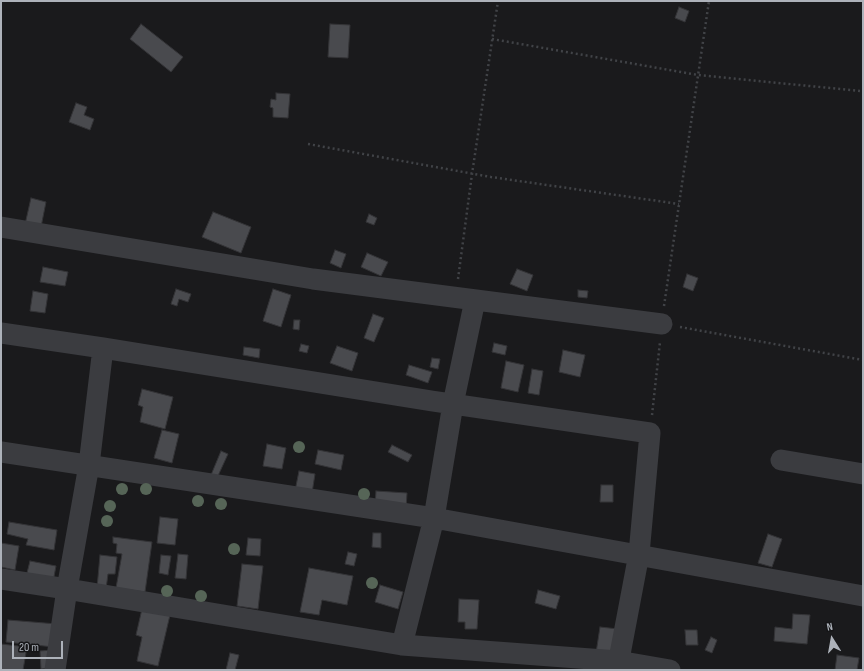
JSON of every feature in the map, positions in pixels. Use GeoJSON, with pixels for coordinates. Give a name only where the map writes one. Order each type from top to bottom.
{"type":"FeatureCollection","features":[{"type":"Feature","properties":{"kind":"street"},"geometry":{"type":"LineString","coordinates":[[1,227],[313,279],[662,324]]}},
{"type":"Feature","properties":{"kind":"street"},"geometry":{"type":"LineString","coordinates":[[402,644],[434,518],[453,404],[465,299]]}},
{"type":"Feature","properties":{"kind":"street"},"geometry":{"type":"LineString","coordinates":[[1,333],[453,404],[650,433],[639,554],[618,665]]}},
{"type":"Feature","properties":{"kind":"street"},"geometry":{"type":"LineString","coordinates":[[55,670],[67,589],[89,465],[103,348]]}},
{"type":"Feature","properties":{"kind":"street"},"geometry":{"type":"LineString","coordinates":[[1,452],[434,518],[639,554],[863,596]]}},
{"type":"Feature","properties":{"kind":"street"},"geometry":{"type":"LineString","coordinates":[[781,460],[863,474]]}},
{"type":"Feature","properties":{"kind":"street"},"geometry":{"type":"LineString","coordinates":[[1,579],[402,644],[670,670]]}},
{"type":"Feature","properties":{"kind":"path"},"geometry":{"type":"LineString","coordinates":[[465,299],[472,174],[498,1]]}},
{"type":"Feature","properties":{"kind":"path"},"geometry":{"type":"LineString","coordinates":[[650,433],[662,324],[709,1]]}},
{"type":"Feature","properties":{"kind":"path"},"geometry":{"type":"LineString","coordinates":[[492,39],[698,75],[860,91]]}},
{"type":"Feature","properties":{"kind":"path"},"geometry":{"type":"LineString","coordinates":[[308,144],[472,174],[679,204]]}},
{"type":"Feature","properties":{"kind":"path"},"geometry":{"type":"LineString","coordinates":[[662,324],[863,360]]}},
{"type":"Feature","properties":{"kind":"building"},"geometry":{"type":"Polygon","coordinates":[[[679,7],[689,11],[685,22],[675,18],[679,7]]]}},
{"type":"Feature","properties":{"kind":"building"},"geometry":{"type":"Polygon","coordinates":[[[141,24],[183,57],[171,72],[130,39],[141,24]]]}},
{"type":"Feature","properties":{"kind":"building"},"geometry":{"type":"Polygon","coordinates":[[[330,24],[350,25],[348,58],[328,57],[330,24]]]}},
{"type":"Feature","properties":{"kind":"building"},"geometry":{"type":"Polygon","coordinates":[[[276,93],[290,94],[288,118],[273,117],[273,108],[270,107],[271,99],[276,100],[276,93]]]}},
{"type":"Feature","properties":{"kind":"building"},"geometry":{"type":"Polygon","coordinates":[[[76,103],[87,107],[84,115],[94,119],[90,130],[69,122],[76,103]]]}},
{"type":"Feature","properties":{"kind":"building"},"geometry":{"type":"Polygon","coordinates":[[[31,198],[46,202],[40,232],[24,229],[31,198]]]}},
{"type":"Feature","properties":{"kind":"building"},"geometry":{"type":"Polygon","coordinates":[[[213,212],[251,227],[241,253],[202,237],[213,212]]]}},
{"type":"Feature","properties":{"kind":"building"},"geometry":{"type":"Polygon","coordinates":[[[369,214],[377,218],[374,225],[366,222],[369,214]]]}},
{"type":"Feature","properties":{"kind":"building"},"geometry":{"type":"Polygon","coordinates":[[[335,250],[346,254],[341,268],[330,263],[335,250]]]}},
{"type":"Feature","properties":{"kind":"building"},"geometry":{"type":"Polygon","coordinates":[[[367,253],[388,262],[381,276],[361,267],[367,253]]]}},
{"type":"Feature","properties":{"kind":"building"},"geometry":{"type":"Polygon","coordinates":[[[43,267],[68,272],[65,286],[40,282],[43,267]]]}},
{"type":"Feature","properties":{"kind":"building"},"geometry":{"type":"Polygon","coordinates":[[[517,269],[533,275],[527,291],[510,284],[517,269]]]}},
{"type":"Feature","properties":{"kind":"building"},"geometry":{"type":"Polygon","coordinates":[[[687,274],[698,278],[693,291],[683,287],[687,274]]]}},
{"type":"Feature","properties":{"kind":"building"},"geometry":{"type":"Polygon","coordinates":[[[176,289],[191,294],[188,302],[179,299],[177,306],[171,304],[176,289]]]}},
{"type":"Feature","properties":{"kind":"building"},"geometry":{"type":"Polygon","coordinates":[[[273,289],[291,295],[281,327],[263,321],[273,289]]]}},
{"type":"Feature","properties":{"kind":"building"},"geometry":{"type":"Polygon","coordinates":[[[578,290],[588,291],[587,298],[578,297],[578,290]]]}},
{"type":"Feature","properties":{"kind":"building"},"geometry":{"type":"Polygon","coordinates":[[[33,291],[48,294],[45,313],[30,311],[33,291]]]}},
{"type":"Feature","properties":{"kind":"building"},"geometry":{"type":"Polygon","coordinates":[[[373,314],[384,318],[374,342],[364,338],[373,314]]]}},
{"type":"Feature","properties":{"kind":"building"},"geometry":{"type":"Polygon","coordinates":[[[294,320],[300,320],[299,330],[293,329],[294,320]]]}},
{"type":"Feature","properties":{"kind":"building"},"geometry":{"type":"Polygon","coordinates":[[[494,343],[507,346],[505,355],[492,352],[494,343]]]}},
{"type":"Feature","properties":{"kind":"building"},"geometry":{"type":"Polygon","coordinates":[[[301,344],[309,346],[307,353],[299,351],[301,344]]]}},
{"type":"Feature","properties":{"kind":"building"},"geometry":{"type":"Polygon","coordinates":[[[337,346],[358,353],[352,371],[330,363],[337,346]]]}},
{"type":"Feature","properties":{"kind":"building"},"geometry":{"type":"Polygon","coordinates":[[[244,347],[260,349],[259,358],[243,355],[244,347]]]}},
{"type":"Feature","properties":{"kind":"building"},"geometry":{"type":"Polygon","coordinates":[[[563,350],[585,355],[580,377],[559,372],[563,350]]]}},
{"type":"Feature","properties":{"kind":"building"},"geometry":{"type":"Polygon","coordinates":[[[432,358],[440,359],[438,369],[430,367],[432,358]]]}},
{"type":"Feature","properties":{"kind":"building"},"geometry":{"type":"Polygon","coordinates":[[[506,361],[524,365],[518,392],[501,388],[506,361]]]}},
{"type":"Feature","properties":{"kind":"building"},"geometry":{"type":"Polygon","coordinates":[[[409,365],[432,372],[428,383],[406,375],[409,365]]]}},
{"type":"Feature","properties":{"kind":"building"},"geometry":{"type":"Polygon","coordinates":[[[532,369],[543,371],[539,395],[528,393],[532,369]]]}},
{"type":"Feature","properties":{"kind":"building"},"geometry":{"type":"Polygon","coordinates":[[[142,389],[173,397],[165,429],[140,422],[143,407],[138,405],[142,389]]]}},
{"type":"Feature","properties":{"kind":"building"},"geometry":{"type":"Polygon","coordinates":[[[162,430],[179,434],[172,463],[154,458],[162,430]]]}},
{"type":"Feature","properties":{"kind":"building"},"geometry":{"type":"Polygon","coordinates":[[[267,444],[286,448],[282,469],[263,466],[267,444]]]}},
{"type":"Feature","properties":{"kind":"building"},"geometry":{"type":"Polygon","coordinates":[[[392,445],[412,455],[408,462],[388,452],[392,445]]]}},
{"type":"Feature","properties":{"kind":"building"},"geometry":{"type":"Polygon","coordinates":[[[318,450],[344,455],[341,470],[315,464],[318,450]]]}},
{"type":"Feature","properties":{"kind":"building"},"geometry":{"type":"Polygon","coordinates":[[[221,451],[228,454],[217,478],[211,475],[221,451]]]}},
{"type":"Feature","properties":{"kind":"building"},"geometry":{"type":"Polygon","coordinates":[[[299,471],[315,474],[312,493],[295,491],[299,471]]]}},
{"type":"Feature","properties":{"kind":"building"},"geometry":{"type":"Polygon","coordinates":[[[601,485],[613,485],[613,502],[600,502],[601,485]]]}},
{"type":"Feature","properties":{"kind":"building"},"geometry":{"type":"Polygon","coordinates":[[[376,491],[407,493],[406,509],[375,507],[376,491]]]}},
{"type":"Feature","properties":{"kind":"building"},"geometry":{"type":"Polygon","coordinates":[[[160,517],[178,519],[175,545],[157,543],[160,517]]]}},
{"type":"Feature","properties":{"kind":"building"},"geometry":{"type":"Polygon","coordinates":[[[9,522],[57,530],[54,550],[26,545],[28,539],[7,534],[9,522]]]}},
{"type":"Feature","properties":{"kind":"building"},"geometry":{"type":"Polygon","coordinates":[[[373,533],[381,533],[381,548],[372,547],[373,533]]]}},
{"type":"Feature","properties":{"kind":"building"},"geometry":{"type":"Polygon","coordinates":[[[768,534],[782,539],[772,567],[758,563],[768,534]]]}},
{"type":"Feature","properties":{"kind":"building"},"geometry":{"type":"Polygon","coordinates":[[[113,537],[152,542],[145,592],[116,588],[122,554],[116,553],[117,544],[113,543],[113,537]]]}},
{"type":"Feature","properties":{"kind":"building"},"geometry":{"type":"Polygon","coordinates":[[[248,538],[261,539],[260,556],[246,555],[248,538]]]}},
{"type":"Feature","properties":{"kind":"building"},"geometry":{"type":"Polygon","coordinates":[[[1,543],[19,546],[15,570],[1,567],[1,543]]]}},
{"type":"Feature","properties":{"kind":"building"},"geometry":{"type":"Polygon","coordinates":[[[348,552],[357,554],[354,566],[345,564],[348,552]]]}},
{"type":"Feature","properties":{"kind":"building"},"geometry":{"type":"Polygon","coordinates":[[[178,554],[188,555],[186,579],[175,578],[178,554]]]}},
{"type":"Feature","properties":{"kind":"building"},"geometry":{"type":"Polygon","coordinates":[[[100,555],[117,557],[115,574],[108,574],[106,589],[97,588],[100,555]]]}},
{"type":"Feature","properties":{"kind":"building"},"geometry":{"type":"Polygon","coordinates":[[[161,555],[171,556],[168,575],[159,573],[161,555]]]}},
{"type":"Feature","properties":{"kind":"building"},"geometry":{"type":"Polygon","coordinates":[[[30,561],[56,566],[53,582],[26,577],[30,561]]]}},
{"type":"Feature","properties":{"kind":"building"},"geometry":{"type":"Polygon","coordinates":[[[242,564],[263,566],[258,609],[237,606],[242,564]]]}},
{"type":"Feature","properties":{"kind":"building"},"geometry":{"type":"Polygon","coordinates":[[[309,568],[353,576],[347,605],[322,600],[319,615],[300,612],[309,568]]]}},
{"type":"Feature","properties":{"kind":"building"},"geometry":{"type":"Polygon","coordinates":[[[380,585],[403,592],[398,609],[375,602],[380,585]]]}},
{"type":"Feature","properties":{"kind":"building"},"geometry":{"type":"Polygon","coordinates":[[[538,590],[560,596],[556,609],[535,603],[538,590]]]}},
{"type":"Feature","properties":{"kind":"building"},"geometry":{"type":"Polygon","coordinates":[[[459,599],[479,600],[477,629],[465,629],[465,622],[458,622],[459,599]]]}},
{"type":"Feature","properties":{"kind":"building"},"geometry":{"type":"Polygon","coordinates":[[[142,609],[170,615],[158,666],[137,661],[142,637],[136,635],[142,609]]]}},
{"type":"Feature","properties":{"kind":"building"},"geometry":{"type":"Polygon","coordinates":[[[793,614],[810,615],[807,644],[774,641],[775,627],[792,629],[793,614]]]}},
{"type":"Feature","properties":{"kind":"building"},"geometry":{"type":"Polygon","coordinates":[[[8,620],[57,624],[54,647],[6,642],[8,620]]]}},
{"type":"Feature","properties":{"kind":"building"},"geometry":{"type":"Polygon","coordinates":[[[600,627],[618,629],[614,655],[596,653],[600,627]]]}},
{"type":"Feature","properties":{"kind":"building"},"geometry":{"type":"Polygon","coordinates":[[[685,630],[697,630],[698,645],[686,645],[685,630]]]}},
{"type":"Feature","properties":{"kind":"building"},"geometry":{"type":"Polygon","coordinates":[[[711,637],[717,640],[712,653],[705,650],[711,637]]]}},
{"type":"Feature","properties":{"kind":"building"},"geometry":{"type":"Polygon","coordinates":[[[1,644],[27,647],[23,670],[1,670],[1,644]]]}},
{"type":"Feature","properties":{"kind":"building"},"geometry":{"type":"Polygon","coordinates":[[[52,650],[53,668],[41,669],[40,651],[52,650]]]}},
{"type":"Feature","properties":{"kind":"building"},"geometry":{"type":"Polygon","coordinates":[[[230,653],[239,655],[235,670],[226,670],[230,653]]]}},
{"type":"Feature","properties":{"kind":"building"},"geometry":{"type":"Polygon","coordinates":[[[837,655],[859,658],[857,670],[835,670],[837,655]]]}}]}
